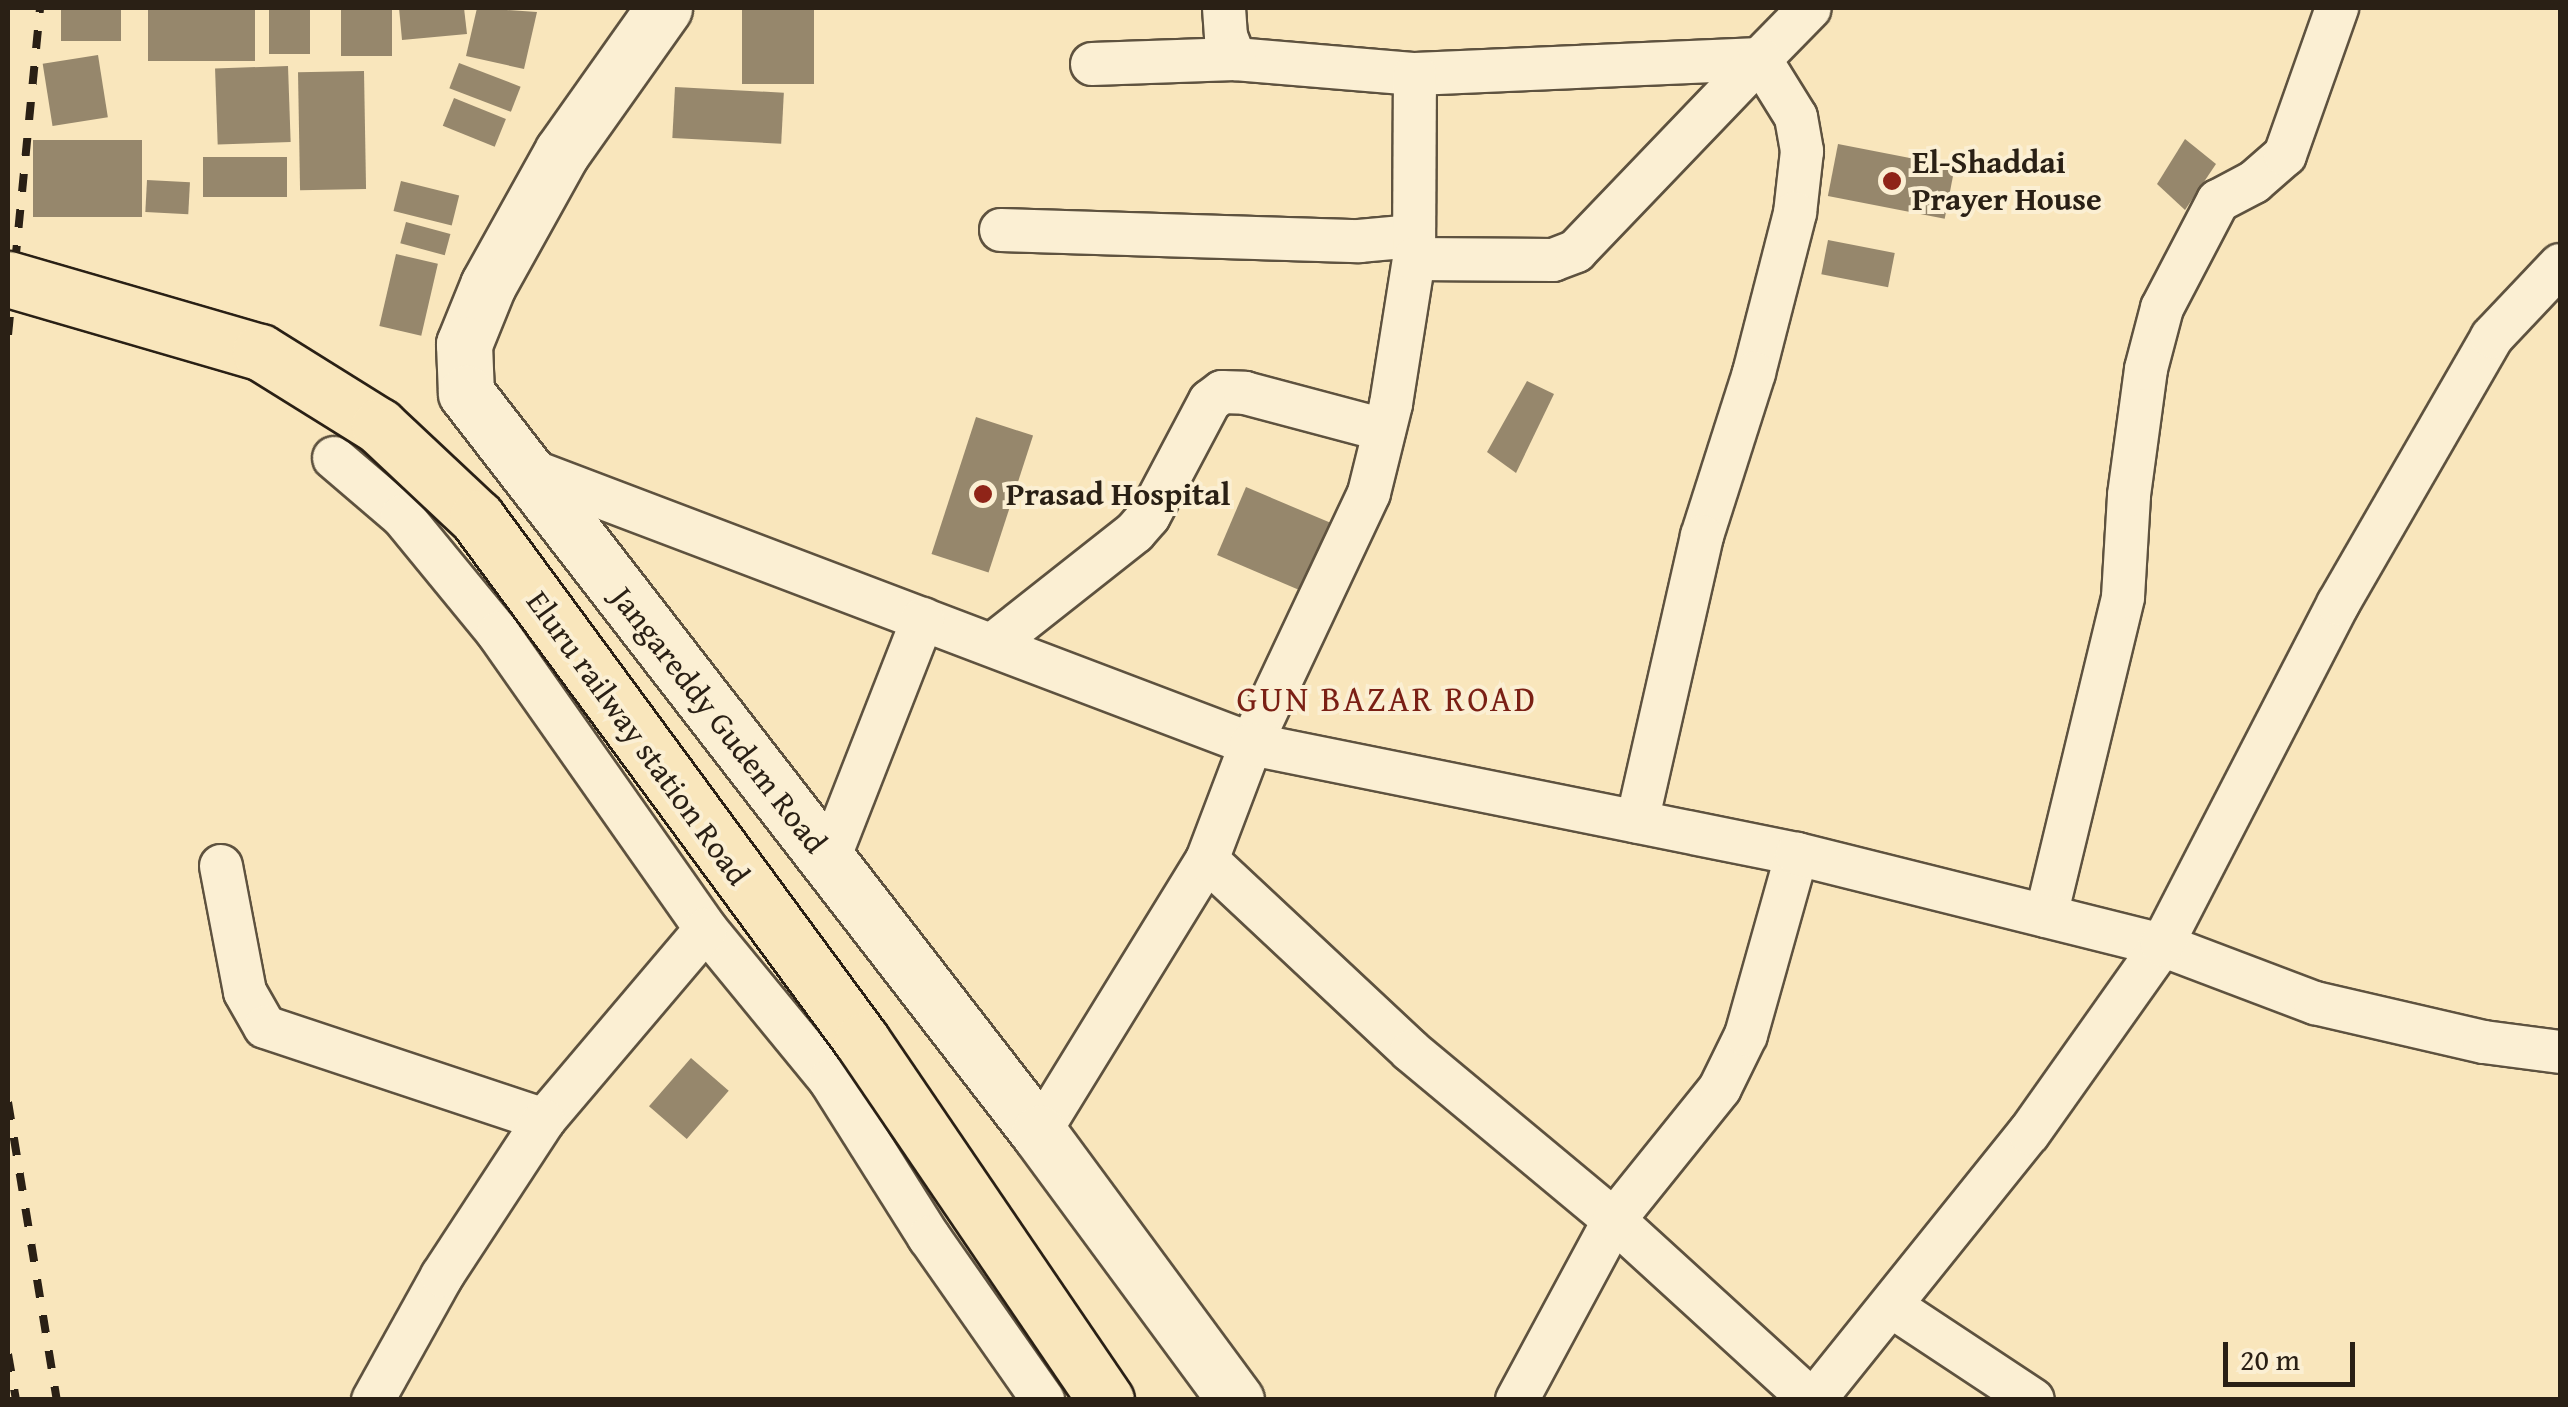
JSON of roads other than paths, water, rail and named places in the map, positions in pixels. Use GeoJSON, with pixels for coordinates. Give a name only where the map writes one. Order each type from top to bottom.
{"type":"FeatureCollection","features":[{"type":"Feature","properties":{"kind":"main road","name":"Jangareddy Gudem Road"},"geometry":{"type":"LineString","coordinates":[[664,8],[562,152],[488,285],[464,344],[466,393],[1040,1133],[1236,1400]]}},
{"type":"Feature","properties":{"kind":"main road","name":"Eluru railway station Road"},"geometry":{"type":"LineString","coordinates":[[8,279],[260,352],[379,426],[477,518],[862,1041],[1106,1400]]}},
{"type":"Feature","properties":{"kind":"street"},"geometry":{"type":"LineString","coordinates":[[1224,8],[1226,36],[1236,59]]}},
{"type":"Feature","properties":{"kind":"street"},"geometry":{"type":"LineString","coordinates":[[1001,230],[1359,241],[1553,260],[1576,251],[1810,8]]}},
{"type":"Feature","properties":{"kind":"street"},"geometry":{"type":"LineString","coordinates":[[2046,916],[2122,597],[2129,495],[2146,369],[2162,308],[2218,201],[2254,182],[2284,156],[2337,8]]}},
{"type":"Feature","properties":{"kind":"street"},"geometry":{"type":"LineString","coordinates":[[1092,64],[1236,59],[1416,74],[1760,59]]}},
{"type":"Feature","properties":{"kind":"street"},"geometry":{"type":"LineString","coordinates":[[1637,822],[1702,536],[1754,374],[1795,213],[1802,151],[1796,117],[1760,59]]}},
{"type":"Feature","properties":{"kind":"street"},"geometry":{"type":"LineString","coordinates":[[1040,1133],[1207,860],[1251,744],[1368,492],[1384,430],[1414,248],[1416,74]]}},
{"type":"Feature","properties":{"kind":"street"},"geometry":{"type":"LineString","coordinates":[[1207,860],[1411,1051],[1614,1220],[1812,1400],[2029,1134],[2162,945],[2338,604],[2492,337],[2560,264]]}},
{"type":"Feature","properties":{"kind":"street"},"geometry":{"type":"LineString","coordinates":[[992,646],[1136,532],[1149,516],[1210,401],[1222,392],[1245,392],[1384,430]]}},
{"type":"Feature","properties":{"kind":"street"},"geometry":{"type":"LineString","coordinates":[[334,458],[402,516],[498,633],[706,930],[830,1080],[929,1238],[1042,1399]]}},
{"type":"Feature","properties":{"kind":"street"},"geometry":{"type":"LineString","coordinates":[[524,468],[1251,744],[1797,854],[2162,945],[2315,1002],[2484,1042],[2560,1052]]}},
{"type":"Feature","properties":{"kind":"street"},"geometry":{"type":"LineString","coordinates":[[828,861],[923,619]]}},
{"type":"Feature","properties":{"kind":"street"},"geometry":{"type":"LineString","coordinates":[[1516,1400],[1614,1220],[1720,1088],[1746,1035],[1797,854]]}},
{"type":"Feature","properties":{"kind":"street"},"geometry":{"type":"LineString","coordinates":[[222,866],[245,992],[265,1027],[544,1120]]}},
{"type":"Feature","properties":{"kind":"street"},"geometry":{"type":"LineString","coordinates":[[373,1400],[442,1276],[544,1120],[706,930]]}},
{"type":"Feature","properties":{"kind":"street"},"geometry":{"type":"LineString","coordinates":[[1891,1306],[2033,1400]]}},
{"type":"Feature","properties":{"kind":"railway"},"geometry":{"type":"LineString","coordinates":[[8,335],[40,8]]}},
{"type":"Feature","properties":{"kind":"railway"},"geometry":{"type":"LineString","coordinates":[[8,1102],[57,1400]]}},
{"type":"Feature","properties":{"kind":"railway"},"geometry":{"type":"LineString","coordinates":[[8,1354],[16,1400]]}},
{"type":"Feature","properties":{"kind":"place","name":"El-Shaddai Prayer House"},"geometry":{"type":"Point","coordinates":[1892,181]}},
{"type":"Feature","properties":{"kind":"place","name":"Prasad Hospital"},"geometry":{"type":"Point","coordinates":[983,494]}},
{"type":"Feature","properties":{"kind":"district","name":"GUN BAZAR ROAD"},"geometry":{"type":"Point","coordinates":[1387,699]}}]}
